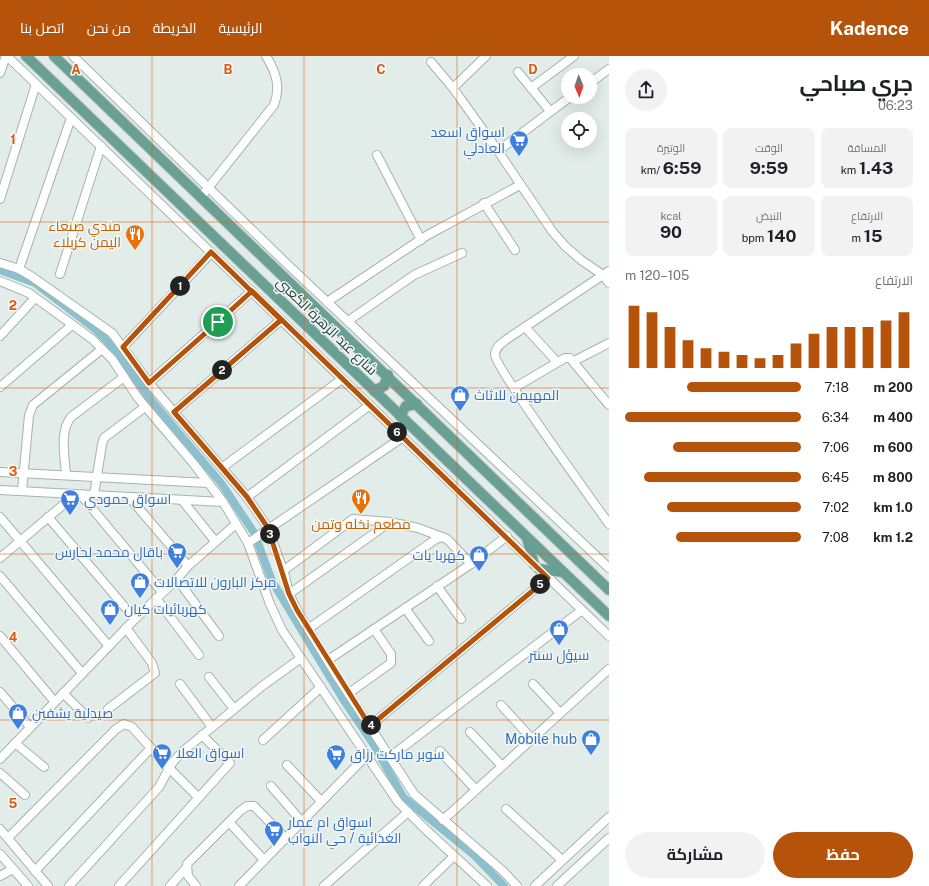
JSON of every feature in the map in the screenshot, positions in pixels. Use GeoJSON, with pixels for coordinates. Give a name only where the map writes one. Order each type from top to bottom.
{"type":"FeatureCollection","features":[{"type":"Feature","properties":{"kind":"main road","name":"شارع عبد الزهرة الكعبي"},"geometry":{"type":"LineString","coordinates":[[26,56],[609,616]]}},
{"type":"Feature","properties":{"kind":"main road","name":"شارع عبد الزهرة الكعبي"},"geometry":{"type":"LineString","coordinates":[[54,56],[388,375],[609,590]]}},
{"type":"Feature","properties":{"kind":"main road"},"geometry":{"type":"LineString","coordinates":[[374,391],[384,386],[388,375]]}},
{"type":"Feature","properties":{"kind":"main road"},"geometry":{"type":"LineString","coordinates":[[400,416],[406,406],[417,404]]}},
{"type":"Feature","properties":{"kind":"main road"},"geometry":{"type":"LineString","coordinates":[[527,538],[536,566],[563,572]]}},
{"type":"Feature","properties":{"kind":"street"},"geometry":{"type":"LineString","coordinates":[[0,73],[6,56],[507,536],[548,578],[609,636]]}},
{"type":"Feature","properties":{"kind":"street"},"geometry":{"type":"LineString","coordinates":[[73,56],[328,302],[609,568]]}},
{"type":"Feature","properties":{"kind":"street"},"geometry":{"type":"LineString","coordinates":[[201,197],[210,188],[274,105],[277,94],[277,82],[274,70],[266,56]]}},
{"type":"Feature","properties":{"kind":"street"},"geometry":{"type":"LineString","coordinates":[[453,88],[486,56]]}},
{"type":"Feature","properties":{"kind":"street"},"geometry":{"type":"LineString","coordinates":[[530,88],[574,56]]}},
{"type":"Feature","properties":{"kind":"street"},"geometry":{"type":"LineString","coordinates":[[431,62],[453,88],[552,231],[565,246],[581,260],[607,274],[609,283]]}},
{"type":"Feature","properties":{"kind":"street"},"geometry":{"type":"LineString","coordinates":[[597,78],[609,69]]}},
{"type":"Feature","properties":{"kind":"street"},"geometry":{"type":"LineString","coordinates":[[518,72],[550,112]]}},
{"type":"Feature","properties":{"kind":"street"},"geometry":{"type":"LineString","coordinates":[[0,199],[36,84]]}},
{"type":"Feature","properties":{"kind":"street"},"geometry":{"type":"LineString","coordinates":[[498,151],[561,104]]}},
{"type":"Feature","properties":{"kind":"street"},"geometry":{"type":"LineString","coordinates":[[19,269],[72,118]]}},
{"type":"Feature","properties":{"kind":"street"},"geometry":{"type":"LineString","coordinates":[[60,274],[101,146]]}},
{"type":"Feature","properties":{"kind":"street"},"geometry":{"type":"LineString","coordinates":[[377,155],[420,240]]}},
{"type":"Feature","properties":{"kind":"street"},"geometry":{"type":"LineString","coordinates":[[328,302],[420,240],[484,203],[520,185]]}},
{"type":"Feature","properties":{"kind":"street"},"geometry":{"type":"LineString","coordinates":[[484,203],[515,250]]}},
{"type":"Feature","properties":{"kind":"street"},"geometry":{"type":"LineString","coordinates":[[123,347],[211,252]]}},
{"type":"Feature","properties":{"kind":"street"},"geometry":{"type":"LineString","coordinates":[[348,321],[414,275],[462,253]]}},
{"type":"Feature","properties":{"kind":"street"},"geometry":{"type":"LineString","coordinates":[[0,263],[19,269],[47,286],[112,333],[149,383],[223,467],[247,497],[268,528],[283,571],[289,594],[308,629],[414,794],[503,871],[517,886]]}},
{"type":"Feature","properties":{"kind":"street"},"geometry":{"type":"LineString","coordinates":[[607,274],[525,327],[499,346],[495,356],[497,362],[514,388],[607,520]]}},
{"type":"Feature","properties":{"kind":"street"},"geometry":{"type":"LineString","coordinates":[[2,284],[30,293],[102,348],[145,407],[223,502],[248,543],[270,604],[282,630],[394,796],[408,812],[487,886]]}},
{"type":"Feature","properties":{"kind":"street"},"geometry":{"type":"LineString","coordinates":[[149,383],[252,291]]}},
{"type":"Feature","properties":{"kind":"street"},"geometry":{"type":"LineString","coordinates":[[0,336],[35,298]]}},
{"type":"Feature","properties":{"kind":"street"},"geometry":{"type":"LineString","coordinates":[[174,412],[281,320]]}},
{"type":"Feature","properties":{"kind":"street"},"geometry":{"type":"LineString","coordinates":[[0,387],[72,325]]}},
{"type":"Feature","properties":{"kind":"street"},"geometry":{"type":"LineString","coordinates":[[525,327],[557,362]]}},
{"type":"Feature","properties":{"kind":"street"},"geometry":{"type":"LineString","coordinates":[[574,361],[609,343]]}},
{"type":"Feature","properties":{"kind":"street"},"geometry":{"type":"LineString","coordinates":[[22,491],[29,415],[33,405],[102,348]]}},
{"type":"Feature","properties":{"kind":"street"},"geometry":{"type":"LineString","coordinates":[[514,388],[565,358],[574,361],[607,400]]}},
{"type":"Feature","properties":{"kind":"street"},"geometry":{"type":"LineString","coordinates":[[66,475],[64,437],[67,422],[71,417],[124,377]]}},
{"type":"Feature","properties":{"kind":"street"},"geometry":{"type":"LineString","coordinates":[[223,467],[342,379]]}},
{"type":"Feature","properties":{"kind":"street"},"geometry":{"type":"LineString","coordinates":[[247,497],[370,405]]}},
{"type":"Feature","properties":{"kind":"street"},"geometry":{"type":"LineString","coordinates":[[94,495],[104,438],[145,407]]}},
{"type":"Feature","properties":{"kind":"street"},"geometry":{"type":"LineString","coordinates":[[248,543],[403,437]]}},
{"type":"Feature","properties":{"kind":"street"},"geometry":{"type":"LineString","coordinates":[[0,472],[208,483]]}},
{"type":"Feature","properties":{"kind":"street"},"geometry":{"type":"LineString","coordinates":[[0,490],[223,502]]}},
{"type":"Feature","properties":{"kind":"street"},"geometry":{"type":"LineString","coordinates":[[0,558],[78,494]]}},
{"type":"Feature","properties":{"kind":"street"},"geometry":{"type":"LineString","coordinates":[[78,494],[159,595],[200,655]]}},
{"type":"Feature","properties":{"kind":"street"},"geometry":{"type":"LineString","coordinates":[[129,497],[188,566]]}},
{"type":"Feature","properties":{"kind":"street"},"geometry":{"type":"LineString","coordinates":[[182,500],[215,541]]}},
{"type":"Feature","properties":{"kind":"street"},"geometry":{"type":"LineString","coordinates":[[0,517],[108,646]]}},
{"type":"Feature","properties":{"kind":"street"},"geometry":{"type":"LineString","coordinates":[[48,518],[135,619]]}},
{"type":"Feature","properties":{"kind":"street"},"geometry":{"type":"LineString","coordinates":[[283,571],[353,519],[390,522],[418,528],[442,537],[447,539],[471,564]]}},
{"type":"Feature","properties":{"kind":"street"},"geometry":{"type":"LineString","coordinates":[[289,594],[390,522]]}},
{"type":"Feature","properties":{"kind":"street"},"geometry":{"type":"LineString","coordinates":[[0,759],[54,701],[159,595],[177,579],[188,566],[236,524]]}},
{"type":"Feature","properties":{"kind":"street"},"geometry":{"type":"LineString","coordinates":[[328,660],[471,564],[507,536]]}},
{"type":"Feature","properties":{"kind":"street"},"geometry":{"type":"LineString","coordinates":[[308,629],[436,538],[442,537]]}},
{"type":"Feature","properties":{"kind":"street"},"geometry":{"type":"LineString","coordinates":[[0,576],[82,673]]}},
{"type":"Feature","properties":{"kind":"street"},"geometry":{"type":"LineString","coordinates":[[370,726],[548,578]]}},
{"type":"Feature","properties":{"kind":"street"},"geometry":{"type":"LineString","coordinates":[[177,579],[219,636]]}},
{"type":"Feature","properties":{"kind":"street"},"geometry":{"type":"LineString","coordinates":[[437,586],[461,619]]}},
{"type":"Feature","properties":{"kind":"street"},"geometry":{"type":"LineString","coordinates":[[405,608],[429,641]]}},
{"type":"Feature","properties":{"kind":"street"},"geometry":{"type":"LineString","coordinates":[[390,757],[582,610]]}},
{"type":"Feature","properties":{"kind":"street"},"geometry":{"type":"LineString","coordinates":[[108,709],[155,673],[152,663],[126,628]]}},
{"type":"Feature","properties":{"kind":"street"},"geometry":{"type":"LineString","coordinates":[[349,694],[391,663],[391,654],[374,629]]}},
{"type":"Feature","properties":{"kind":"street"},"geometry":{"type":"LineString","coordinates":[[0,636],[54,701]]}},
{"type":"Feature","properties":{"kind":"street"},"geometry":{"type":"LineString","coordinates":[[69,886],[159,787],[172,763],[182,752],[234,709],[301,658]]}},
{"type":"Feature","properties":{"kind":"street"},"geometry":{"type":"LineString","coordinates":[[443,820],[609,669]]}},
{"type":"Feature","properties":{"kind":"street"},"geometry":{"type":"LineString","coordinates":[[208,677],[234,709]]}},
{"type":"Feature","properties":{"kind":"street"},"geometry":{"type":"LineString","coordinates":[[180,684],[212,727]]}},
{"type":"Feature","properties":{"kind":"street"},"geometry":{"type":"LineString","coordinates":[[533,684],[560,713]]}},
{"type":"Feature","properties":{"kind":"street"},"geometry":{"type":"LineString","coordinates":[[264,740],[321,687]]}},
{"type":"Feature","properties":{"kind":"street"},"geometry":{"type":"LineString","coordinates":[[0,692],[30,727]]}},
{"type":"Feature","properties":{"kind":"street"},"geometry":{"type":"LineString","coordinates":[[63,693],[88,718]]}},
{"type":"Feature","properties":{"kind":"street"},"geometry":{"type":"LineString","coordinates":[[501,705],[532,739]]}},
{"type":"Feature","properties":{"kind":"street"},"geometry":{"type":"LineString","coordinates":[[8,838],[120,726],[124,724],[132,727],[198,797]]}},
{"type":"Feature","properties":{"kind":"street"},"geometry":{"type":"LineString","coordinates":[[470,732],[502,766]]}},
{"type":"Feature","properties":{"kind":"street"},"geometry":{"type":"LineString","coordinates":[[119,886],[230,763],[202,736]]}},
{"type":"Feature","properties":{"kind":"street"},"geometry":{"type":"LineString","coordinates":[[15,743],[44,767]]}},
{"type":"Feature","properties":{"kind":"street"},"geometry":{"type":"LineString","coordinates":[[35,870],[151,748]]}},
{"type":"Feature","properties":{"kind":"street"},"geometry":{"type":"LineString","coordinates":[[440,751],[476,790]]}},
{"type":"Feature","properties":{"kind":"street"},"geometry":{"type":"LineString","coordinates":[[239,886],[367,755]]}},
{"type":"Feature","properties":{"kind":"street"},"geometry":{"type":"LineString","coordinates":[[287,765],[321,801]]}},
{"type":"Feature","properties":{"kind":"street"},"geometry":{"type":"LineString","coordinates":[[0,773],[25,795]]}},
{"type":"Feature","properties":{"kind":"street"},"geometry":{"type":"LineString","coordinates":[[271,786],[302,822]]}},
{"type":"Feature","properties":{"kind":"street"},"geometry":{"type":"LineString","coordinates":[[170,886],[187,867],[187,864],[247,806],[254,806],[286,839]]}},
{"type":"Feature","properties":{"kind":"street"},"geometry":{"type":"LineString","coordinates":[[506,808],[562,860]]}},
{"type":"Feature","properties":{"kind":"street"},"geometry":{"type":"LineString","coordinates":[[324,886],[408,812]]}},
{"type":"Feature","properties":{"kind":"street"},"geometry":{"type":"LineString","coordinates":[[535,886],[609,817]]}},
{"type":"Feature","properties":{"kind":"street"},"geometry":{"type":"LineString","coordinates":[[229,822],[264,860]]}},
{"type":"Feature","properties":{"kind":"street"},"geometry":{"type":"LineString","coordinates":[[0,828],[48,886]]}},
{"type":"Feature","properties":{"kind":"street"},"geometry":{"type":"LineString","coordinates":[[557,886],[609,838]]}},
{"type":"Feature","properties":{"kind":"street"},"geometry":{"type":"LineString","coordinates":[[0,854],[28,886]]}},
{"type":"Feature","properties":{"kind":"street"},"geometry":{"type":"LineString","coordinates":[[423,886],[454,856]]}},
{"type":"Feature","properties":{"kind":"street"},"geometry":{"type":"LineString","coordinates":[[187,867],[188,876],[196,886]]}},
{"type":"Feature","properties":{"kind":"street"},"geometry":{"type":"LineString","coordinates":[[0,876],[13,869]]}},
{"type":"Feature","properties":{"kind":"waterway"},"geometry":{"type":"LineString","coordinates":[[0,270],[35,283],[94,328],[108,342],[151,400],[221,483],[253,531]]}},
{"type":"Feature","properties":{"kind":"waterway"},"geometry":{"type":"LineString","coordinates":[[258,543],[272,581],[343,699],[374,745],[403,797],[475,856],[504,886]]}},
{"type":"Feature","properties":{"kind":"place","name":"اسواق اسعد العادلي"},"geometry":{"type":"Point","coordinates":[519,157]}},
{"type":"Feature","properties":{"kind":"place","name":"مندي صنعاء اليمن كربلاء"},"geometry":{"type":"Point","coordinates":[135,251]}},
{"type":"Feature","properties":{"kind":"place","name":"المهيمن للاثاث"},"geometry":{"type":"Point","coordinates":[460,412]}},
{"type":"Feature","properties":{"kind":"place","name":"مطعم نخله وتمن"},"geometry":{"type":"Point","coordinates":[361,515]}},
{"type":"Feature","properties":{"kind":"place","name":"اسواق حمودي"},"geometry":{"type":"Point","coordinates":[70,516]}},
{"type":"Feature","properties":{"kind":"place","name":"باقال محمد لحارس"},"geometry":{"type":"Point","coordinates":[177,569]}},
{"type":"Feature","properties":{"kind":"place","name":"كهربا يات"},"geometry":{"type":"Point","coordinates":[479,572]}},
{"type":"Feature","properties":{"kind":"place","name":"مركز البارون للاتصالات"},"geometry":{"type":"Point","coordinates":[140,599]}},
{"type":"Feature","properties":{"kind":"place","name":"كهربائيات كيان"},"geometry":{"type":"Point","coordinates":[110,626]}},
{"type":"Feature","properties":{"kind":"place","name":"سيؤل سنتر"},"geometry":{"type":"Point","coordinates":[559,646]}},
{"type":"Feature","properties":{"kind":"place","name":"صيدلية يشفينِ"},"geometry":{"type":"Point","coordinates":[18,730]}},
{"type":"Feature","properties":{"kind":"place","name":"Mobile hub"},"geometry":{"type":"Point","coordinates":[591,756]}},
{"type":"Feature","properties":{"kind":"place","name":"اسواق العلا"},"geometry":{"type":"Point","coordinates":[162,770]}},
{"type":"Feature","properties":{"kind":"place","name":"سوبر ماركت رزاق"},"geometry":{"type":"Point","coordinates":[336,771]}},
{"type":"Feature","properties":{"kind":"place","name":"اسواق ام عمار الغذائية / حي النواب"},"geometry":{"type":"Point","coordinates":[274,847]}},
{"type":"Feature","properties":{"kind":"route"},"geometry":{"type":"LineString","coordinates":[[218,322],[149,383],[123,347],[211,252],[252,291],[281,320],[174,412],[223,467],[247,497],[268,528],[285,576],[289,594],[297,610],[370,726],[548,578],[507,536],[252,291],[218,322]]}}]}
